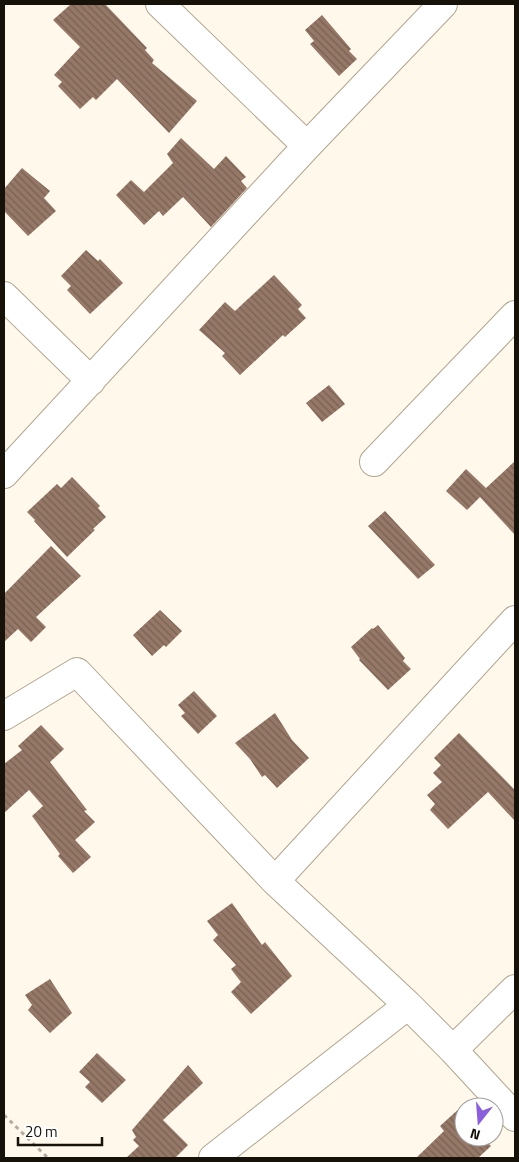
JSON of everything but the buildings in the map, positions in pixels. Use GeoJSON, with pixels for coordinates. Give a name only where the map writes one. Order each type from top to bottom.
{"type":"FeatureCollection","features":[{"type":"Feature","properties":{"kind":"street"},"geometry":{"type":"LineString","coordinates":[[160,4],[307,146]]}},
{"type":"Feature","properties":{"kind":"street"},"geometry":{"type":"LineString","coordinates":[[4,474],[307,146],[443,4]]}},
{"type":"Feature","properties":{"kind":"street"},"geometry":{"type":"LineString","coordinates":[[4,296],[90,381]]}},
{"type":"Feature","properties":{"kind":"street"},"geometry":{"type":"LineString","coordinates":[[374,462],[515,315]]}},
{"type":"Feature","properties":{"kind":"street"},"geometry":{"type":"LineString","coordinates":[[275,881],[515,620]]}},
{"type":"Feature","properties":{"kind":"street"},"geometry":{"type":"LineString","coordinates":[[4,716],[77,672],[275,881],[408,1005],[515,1117]]}},
{"type":"Feature","properties":{"kind":"street"},"geometry":{"type":"LineString","coordinates":[[453,1050],[515,989]]}},
{"type":"Feature","properties":{"kind":"street"},"geometry":{"type":"LineString","coordinates":[[213,1158],[408,1005]]}},
{"type":"Feature","properties":{"kind":"path"},"geometry":{"type":"LineString","coordinates":[[4,1115],[48,1158]]}}]}
